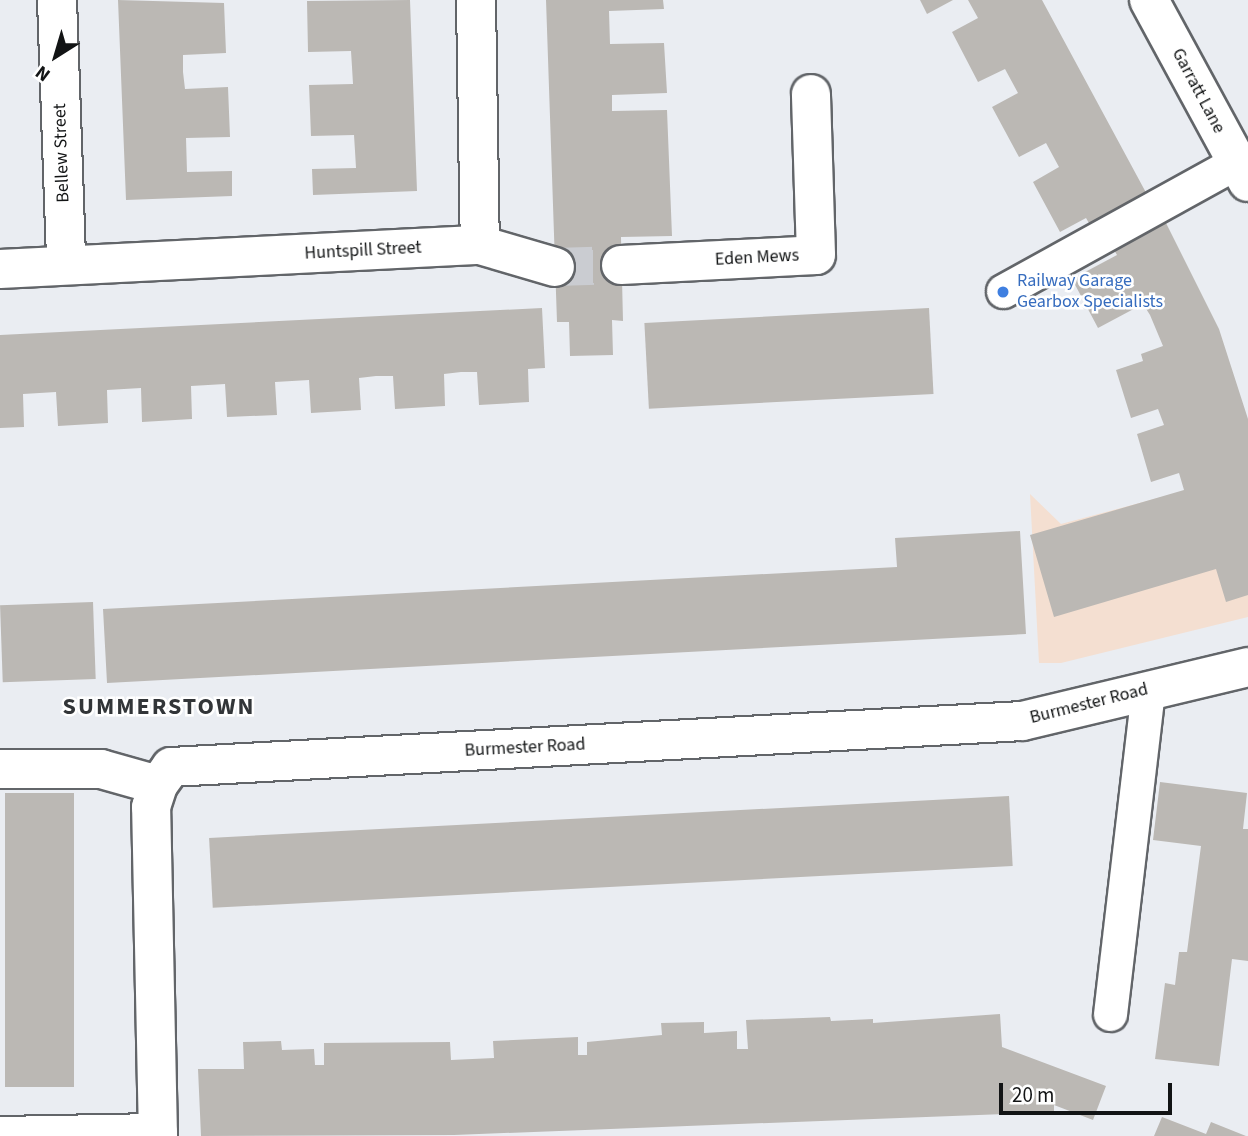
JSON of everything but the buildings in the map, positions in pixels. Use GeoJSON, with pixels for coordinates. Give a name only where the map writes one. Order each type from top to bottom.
{"type":"FeatureCollection","features":[{"type":"Feature","properties":{"kind":"street","name":"Bellew Street"},"geometry":{"type":"LineString","coordinates":[[57,0],[66,264]]}},
{"type":"Feature","properties":{"kind":"street"},"geometry":{"type":"LineString","coordinates":[[476,0],[480,245],[555,267]]}},
{"type":"Feature","properties":{"kind":"street","name":"Garratt Lane"},"geometry":{"type":"LineString","coordinates":[[1149,0],[1240,156]]}},
{"type":"Feature","properties":{"kind":"street","name":"Eden Mews"},"geometry":{"type":"LineString","coordinates":[[621,265],[816,256],[811,94]]}},
{"type":"Feature","properties":{"kind":"street","name":"Huntspill Street"},"geometry":{"type":"LineString","coordinates":[[0,269],[480,245]]}},
{"type":"Feature","properties":{"kind":"street","name":"Burmester Road"},"geometry":{"type":"LineString","coordinates":[[158,785],[171,767],[182,763],[1022,721],[1248,667]]}},
{"type":"Feature","properties":{"kind":"street"},"geometry":{"type":"LineString","coordinates":[[0,769],[101,769],[158,785],[151,807],[158,1134],[0,1136]]}},
{"type":"Feature","properties":{"kind":"lane"},"geometry":{"type":"LineString","coordinates":[[1003,291],[1240,156]]}},
{"type":"Feature","properties":{"kind":"lane"},"geometry":{"type":"LineString","coordinates":[[1110,1014],[1147,689]]}},
{"type":"Feature","properties":{"kind":"shaded area"},"geometry":{"type":"Polygon","coordinates":[[[1248,474],[1248,617],[1061,663],[1039,663],[1030,494],[1061,524],[1248,474]]]}},
{"type":"Feature","properties":{"kind":"tunnel"},"geometry":{"type":"LineString","coordinates":[[555,267],[621,265]]}},
{"type":"Feature","properties":{"kind":"place","name":"Railway Garage Gearbox Specialists"},"geometry":{"type":"Point","coordinates":[1003,292]}},
{"type":"Feature","properties":{"kind":"district","name":"SUMMERSTOWN"},"geometry":{"type":"Point","coordinates":[159,707]}}]}
